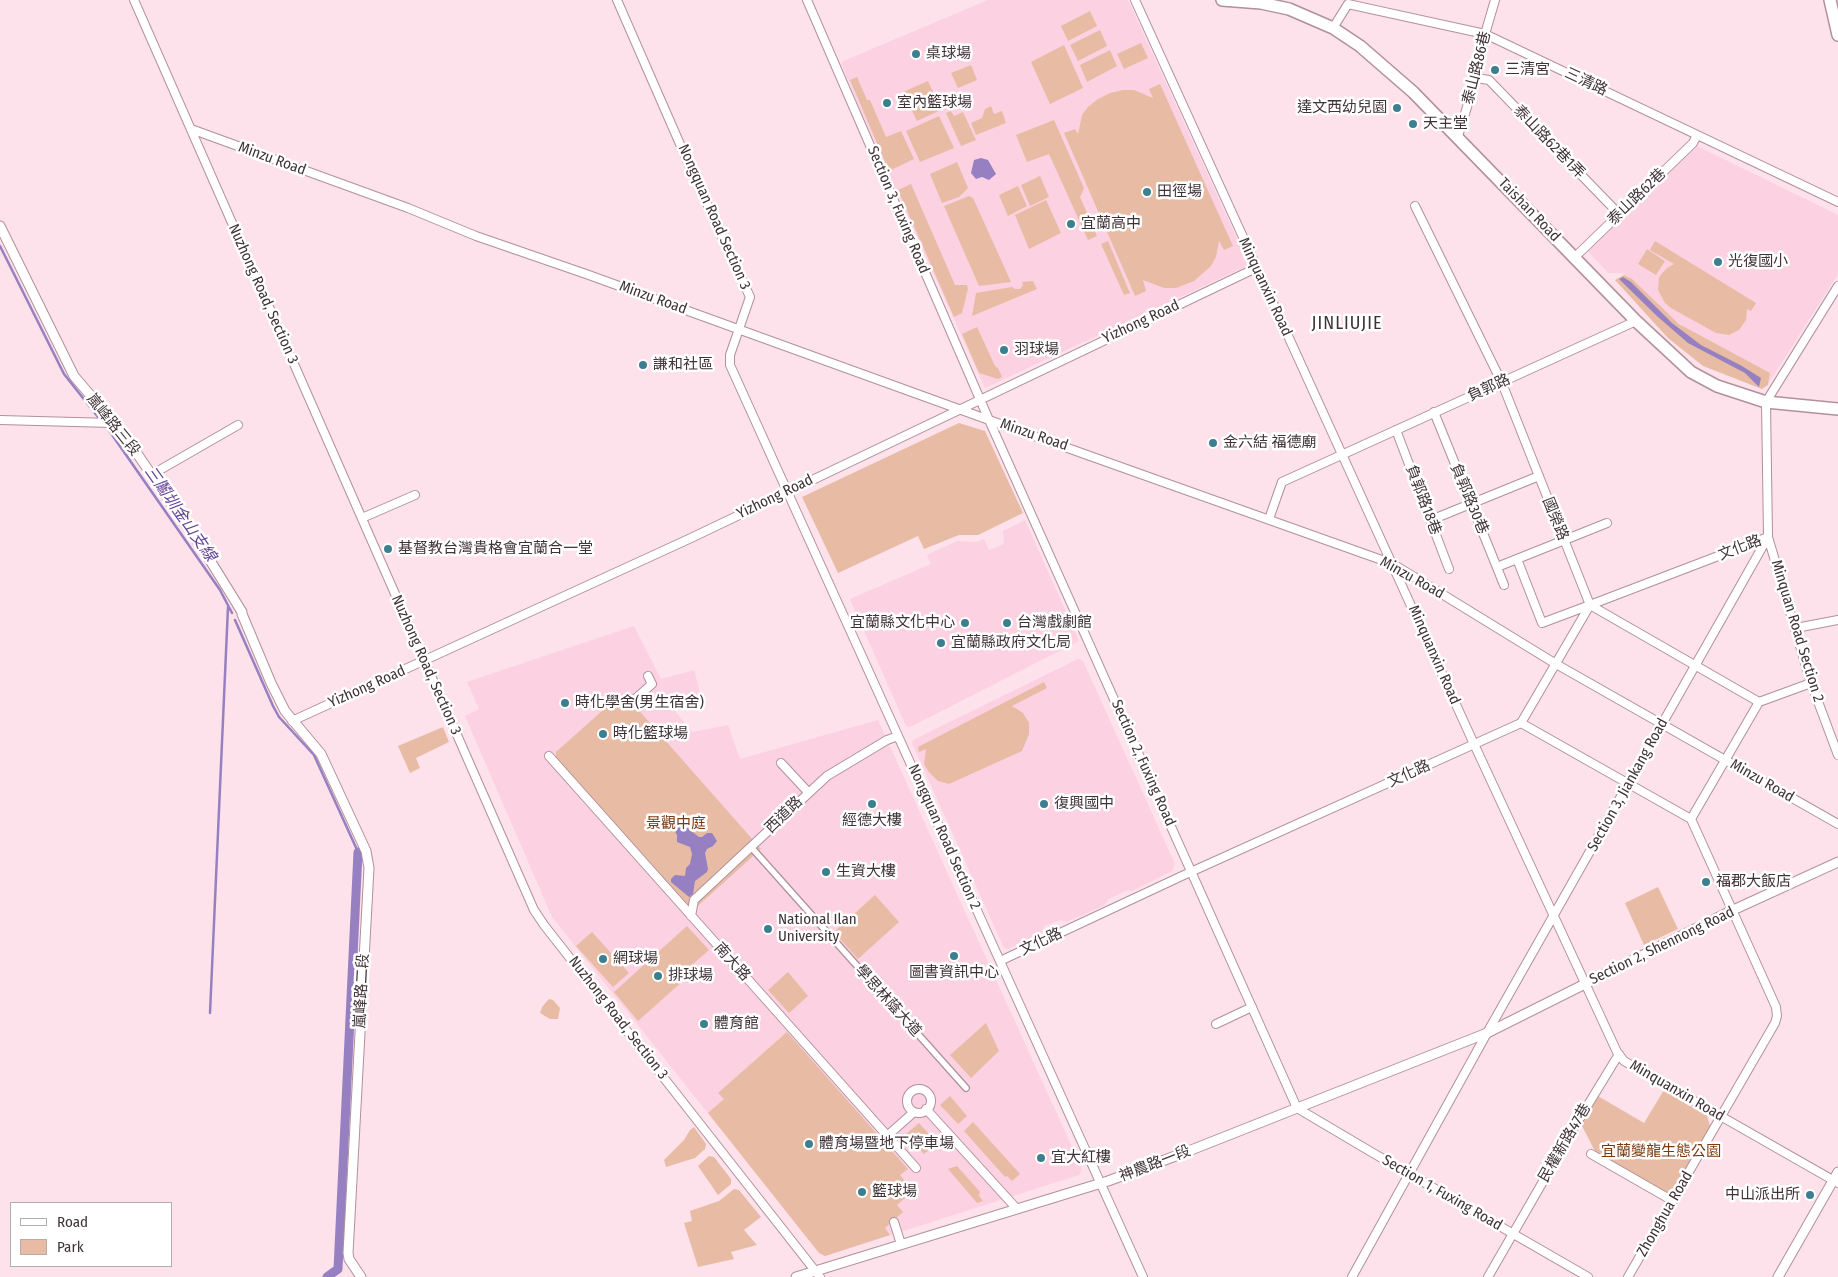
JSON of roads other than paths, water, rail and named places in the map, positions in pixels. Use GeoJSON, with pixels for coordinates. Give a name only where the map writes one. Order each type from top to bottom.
{"type":"FeatureCollection","features":[{"type":"Feature","properties":{"kind":"main road","name":"Taishan Road"},"geometry":{"type":"LineString","coordinates":[[1222,0],[1261,3],[1289,9],[1333,28],[1360,46],[1384,66],[1458,136],[1636,321],[1691,372],[1717,386],[1766,402],[1838,409]]}},
{"type":"Feature","properties":{"kind":"main road"},"geometry":{"type":"LineString","coordinates":[[1830,0],[1838,35]]}},
{"type":"Feature","properties":{"kind":"street","name":"Nuzhong Road, Section 3"},"geometry":{"type":"LineString","coordinates":[[134,0],[539,918],[817,1274]]}},
{"type":"Feature","properties":{"kind":"street","name":"Nongquan Road Section 3"},"geometry":{"type":"LineString","coordinates":[[617,0],[690,167],[750,297],[730,355],[730,366],[786,491]]}},
{"type":"Feature","properties":{"kind":"street","name":"Section 3, Fuxing Road"},"geometry":{"type":"LineString","coordinates":[[806,0],[988,420]]}},
{"type":"Feature","properties":{"kind":"street","name":"Minquanxin Road"},"geometry":{"type":"LineString","coordinates":[[1135,0],[1584,984],[1619,1054],[1624,1061],[1836,1178]]}},
{"type":"Feature","properties":{"kind":"street","name":"泰山路86巷"},"geometry":{"type":"LineString","coordinates":[[1458,136],[1476,78],[1485,34],[1495,0]]}},
{"type":"Feature","properties":{"kind":"street","name":"三清路"},"geometry":{"type":"LineString","coordinates":[[1333,28],[1348,4],[1485,34],[1838,202]]}},
{"type":"Feature","properties":{"kind":"street","name":"泰山路62巷1弄"},"geometry":{"type":"LineString","coordinates":[[1476,78],[1490,80],[1619,214]]}},
{"type":"Feature","properties":{"kind":"street","name":"Minzu Road"},"geometry":{"type":"LineString","coordinates":[[191,129],[408,208],[476,236],[740,328],[988,420],[1393,564],[1556,664],[1838,824]]}},
{"type":"Feature","properties":{"kind":"street","name":"泰山路62巷"},"geometry":{"type":"LineString","coordinates":[[1575,258],[1693,142],[1697,135]]}},
{"type":"Feature","properties":{"kind":"street","name":"國榮路"},"geometry":{"type":"LineString","coordinates":[[1414,206],[1502,383],[1590,605]]}},
{"type":"Feature","properties":{"kind":"street","name":"嵐峰路三段"},"geometry":{"type":"LineString","coordinates":[[0,226],[74,376],[125,436],[208,556],[242,612],[271,683],[292,721]]}},
{"type":"Feature","properties":{"kind":"street","name":"Yizhong Road"},"geometry":{"type":"LineString","coordinates":[[292,721],[786,491],[1256,268]]}},
{"type":"Feature","properties":{"kind":"street"},"geometry":{"type":"LineString","coordinates":[[1766,402],[1838,286]]}},
{"type":"Feature","properties":{"kind":"street","name":"負郭路"},"geometry":{"type":"LineString","coordinates":[[1269,519],[1282,482],[1636,321]]}},
{"type":"Feature","properties":{"kind":"street","name":"Minquan Road Section 2"},"geometry":{"type":"LineString","coordinates":[[1766,402],[1768,537],[1811,683],[1838,755]]}},
{"type":"Feature","properties":{"kind":"street","name":"負郭路30巷"},"geometry":{"type":"LineString","coordinates":[[1434,412],[1504,585]]}},
{"type":"Feature","properties":{"kind":"street"},"geometry":{"type":"LineString","coordinates":[[0,420],[112,423]]}},
{"type":"Feature","properties":{"kind":"street","name":"Section 2, Fuxing Road"},"geometry":{"type":"LineString","coordinates":[[988,420],[1297,1108]]}},
{"type":"Feature","properties":{"kind":"street"},"geometry":{"type":"LineString","coordinates":[[151,475],[238,424]]}},
{"type":"Feature","properties":{"kind":"street","name":"負郭路18巷"},"geometry":{"type":"LineString","coordinates":[[1396,430],[1449,569]]}},
{"type":"Feature","properties":{"kind":"street"},"geometry":{"type":"LineString","coordinates":[[1431,520],[1538,476]]}},
{"type":"Feature","properties":{"kind":"street","name":"Nongquan Road Section 2"},"geometry":{"type":"LineString","coordinates":[[786,491],[1144,1277]]}},
{"type":"Feature","properties":{"kind":"street"},"geometry":{"type":"LineString","coordinates":[[362,518],[415,495]]}},
{"type":"Feature","properties":{"kind":"street"},"geometry":{"type":"LineString","coordinates":[[1497,567],[1607,523]]}},
{"type":"Feature","properties":{"kind":"street","name":"文化路"},"geometry":{"type":"LineString","coordinates":[[1517,559],[1542,623],[1768,537]]}},
{"type":"Feature","properties":{"kind":"street","name":"Section 3, Jiankang Road"},"geometry":{"type":"LineString","coordinates":[[1352,1277],[1487,1033],[1768,537]]}},
{"type":"Feature","properties":{"kind":"street"},"geometry":{"type":"LineString","coordinates":[[1731,911],[1691,819],[1521,723],[1590,605],[1759,702]]}},
{"type":"Feature","properties":{"kind":"street"},"geometry":{"type":"LineString","coordinates":[[1796,628],[1838,620]]}},
{"type":"Feature","properties":{"kind":"street"},"geometry":{"type":"LineString","coordinates":[[633,701],[652,684],[648,676]]}},
{"type":"Feature","properties":{"kind":"street"},"geometry":{"type":"LineString","coordinates":[[1691,819],[1759,702],[1811,683]]}},
{"type":"Feature","properties":{"kind":"street","name":"嵐峰路二段"},"geometry":{"type":"LineString","coordinates":[[292,721],[321,754],[368,859],[348,1253],[349,1259],[361,1277]]}},
{"type":"Feature","properties":{"kind":"street","name":"文化路"},"geometry":{"type":"LineString","coordinates":[[1000,961],[1192,871],[1521,723]]}},
{"type":"Feature","properties":{"kind":"street","name":"西道路"},"geometry":{"type":"LineString","coordinates":[[691,916],[694,900],[826,776],[887,740],[898,736]]}},
{"type":"Feature","properties":{"kind":"street","name":"南大路"},"geometry":{"type":"LineString","coordinates":[[549,756],[916,1168]]}},
{"type":"Feature","properties":{"kind":"street"},"geometry":{"type":"LineString","coordinates":[[781,763],[808,792]]}},
{"type":"Feature","properties":{"kind":"street","name":"學思林蔭大道"},"geometry":{"type":"LineString","coordinates":[[751,847],[966,1088]]}},
{"type":"Feature","properties":{"kind":"street","name":"Section 2, Shennong Road"},"geometry":{"type":"LineString","coordinates":[[1487,1033],[1731,911],[1838,862]]}},
{"type":"Feature","properties":{"kind":"street","name":"Zhonghua Road"},"geometry":{"type":"LineString","coordinates":[[1628,1277],[1775,1023],[1777,1016],[1776,1007],[1731,911]]}},
{"type":"Feature","properties":{"kind":"street"},"geometry":{"type":"LineString","coordinates":[[1216,1024],[1252,1007]]}},
{"type":"Feature","properties":{"kind":"street","name":"神農路一段"},"geometry":{"type":"LineString","coordinates":[[796,1277],[817,1274],[901,1244],[1100,1183],[1181,1154],[1487,1033]]}},
{"type":"Feature","properties":{"kind":"street","name":"民權新路47巷"},"geometry":{"type":"LineString","coordinates":[[1488,1277],[1619,1054]]}},
{"type":"Feature","properties":{"kind":"street"},"geometry":{"type":"LineString","coordinates":[[917,1089],[924,1090],[931,1096],[932,1101],[920,1113],[914,1112],[910,1109],[908,1100],[917,1089]]}},
{"type":"Feature","properties":{"kind":"street"},"geometry":{"type":"LineString","coordinates":[[926,1108],[1016,1208]]}},
{"type":"Feature","properties":{"kind":"street","name":"Section 1, Fuxing Road"},"geometry":{"type":"LineString","coordinates":[[1297,1108],[1588,1277]]}},
{"type":"Feature","properties":{"kind":"street"},"geometry":{"type":"LineString","coordinates":[[887,1136],[914,1112]]}},
{"type":"Feature","properties":{"kind":"street"},"geometry":{"type":"LineString","coordinates":[[1591,1154],[1673,1201]]}},
{"type":"Feature","properties":{"kind":"street"},"geometry":{"type":"LineString","coordinates":[[1778,1277],[1836,1178]]}},
{"type":"Feature","properties":{"kind":"street"},"geometry":{"type":"LineString","coordinates":[[894,1222],[901,1244]]}},
{"type":"Feature","properties":{"kind":"waterway","name":"三鬮圳金山支線"},"geometry":{"type":"LineString","coordinates":[[0,246],[64,374],[98,417]]}},
{"type":"Feature","properties":{"kind":"waterway","name":"三鬮圳金山支線"},"geometry":{"type":"LineString","coordinates":[[108,429],[220,590],[232,613]]}},
{"type":"Feature","properties":{"kind":"waterway"},"geometry":{"type":"LineString","coordinates":[[210,1013],[228,607]]}},
{"type":"Feature","properties":{"kind":"waterway","name":"三鬮圳金山支線"},"geometry":{"type":"LineString","coordinates":[[235,620],[273,706],[279,717],[314,755],[358,852]]}},
{"type":"Feature","properties":{"kind":"waterway"},"geometry":{"type":"LineString","coordinates":[[327,1277],[338,1269],[358,852]]}},
{"type":"Feature","properties":{"kind":"place","name":"桌球場"},"geometry":{"type":"Point","coordinates":[916,54]}},
{"type":"Feature","properties":{"kind":"place","name":"三清宮"},"geometry":{"type":"Point","coordinates":[1495,70]}},
{"type":"Feature","properties":{"kind":"place","name":"室內籃球場"},"geometry":{"type":"Point","coordinates":[887,103]}},
{"type":"Feature","properties":{"kind":"place","name":"達文西幼兒園"},"geometry":{"type":"Point","coordinates":[1397,108]}},
{"type":"Feature","properties":{"kind":"place","name":"天主堂"},"geometry":{"type":"Point","coordinates":[1413,124]}},
{"type":"Feature","properties":{"kind":"place","name":"田徑場"},"geometry":{"type":"Point","coordinates":[1147,192]}},
{"type":"Feature","properties":{"kind":"place","name":"宜蘭高中"},"geometry":{"type":"Point","coordinates":[1071,224]}},
{"type":"Feature","properties":{"kind":"place","name":"光復國小"},"geometry":{"type":"Point","coordinates":[1718,262]}},
{"type":"Feature","properties":{"kind":"place","name":"羽球場"},"geometry":{"type":"Point","coordinates":[1004,350]}},
{"type":"Feature","properties":{"kind":"place","name":"謙和社區"},"geometry":{"type":"Point","coordinates":[643,365]}},
{"type":"Feature","properties":{"kind":"place","name":"金六結 福德廟"},"geometry":{"type":"Point","coordinates":[1213,443]}},
{"type":"Feature","properties":{"kind":"place","name":"基督教台灣貴格會宜蘭合一堂"},"geometry":{"type":"Point","coordinates":[388,549]}},
{"type":"Feature","properties":{"kind":"place","name":"宜蘭縣文化中心"},"geometry":{"type":"Point","coordinates":[965,623]}},
{"type":"Feature","properties":{"kind":"place","name":"台灣戲劇館"},"geometry":{"type":"Point","coordinates":[1007,623]}},
{"type":"Feature","properties":{"kind":"place","name":"宜蘭縣政府文化局"},"geometry":{"type":"Point","coordinates":[941,643]}},
{"type":"Feature","properties":{"kind":"place","name":"時化學舍(男生宿舍)"},"geometry":{"type":"Point","coordinates":[565,703]}},
{"type":"Feature","properties":{"kind":"place","name":"時化籃球場"},"geometry":{"type":"Point","coordinates":[603,734]}},
{"type":"Feature","properties":{"kind":"place","name":"經德大樓"},"geometry":{"type":"Point","coordinates":[872,804]}},
{"type":"Feature","properties":{"kind":"place","name":"復興國中"},"geometry":{"type":"Point","coordinates":[1044,804]}},
{"type":"Feature","properties":{"kind":"place","name":"生資大樓"},"geometry":{"type":"Point","coordinates":[826,872]}},
{"type":"Feature","properties":{"kind":"place","name":"福郡大飯店"},"geometry":{"type":"Point","coordinates":[1706,882]}},
{"type":"Feature","properties":{"kind":"place","name":"National Ilan University"},"geometry":{"type":"Point","coordinates":[768,929]}},
{"type":"Feature","properties":{"kind":"place","name":"圖書資訊中心"},"geometry":{"type":"Point","coordinates":[954,956]}},
{"type":"Feature","properties":{"kind":"place","name":"網球場"},"geometry":{"type":"Point","coordinates":[603,959]}},
{"type":"Feature","properties":{"kind":"place","name":"排球場"},"geometry":{"type":"Point","coordinates":[658,976]}},
{"type":"Feature","properties":{"kind":"place","name":"體育館"},"geometry":{"type":"Point","coordinates":[704,1024]}},
{"type":"Feature","properties":{"kind":"place","name":"體育場暨地下停車場"},"geometry":{"type":"Point","coordinates":[809,1144]}},
{"type":"Feature","properties":{"kind":"place","name":"宜大紅樓"},"geometry":{"type":"Point","coordinates":[1041,1158]}},
{"type":"Feature","properties":{"kind":"place","name":"籃球場"},"geometry":{"type":"Point","coordinates":[862,1192]}},
{"type":"Feature","properties":{"kind":"place","name":"中山派出所"},"geometry":{"type":"Point","coordinates":[1810,1195]}},
{"type":"Feature","properties":{"kind":"district","name":"JINLIUJIE"},"geometry":{"type":"Point","coordinates":[1347,324]}},
{"type":"Feature","properties":{"kind":"park label","name":"景觀中庭"},"geometry":{"type":"Point","coordinates":[676,824]}},
{"type":"Feature","properties":{"kind":"park label","name":"宜蘭變龍生態公園"},"geometry":{"type":"Point","coordinates":[1661,1152]}}]}
